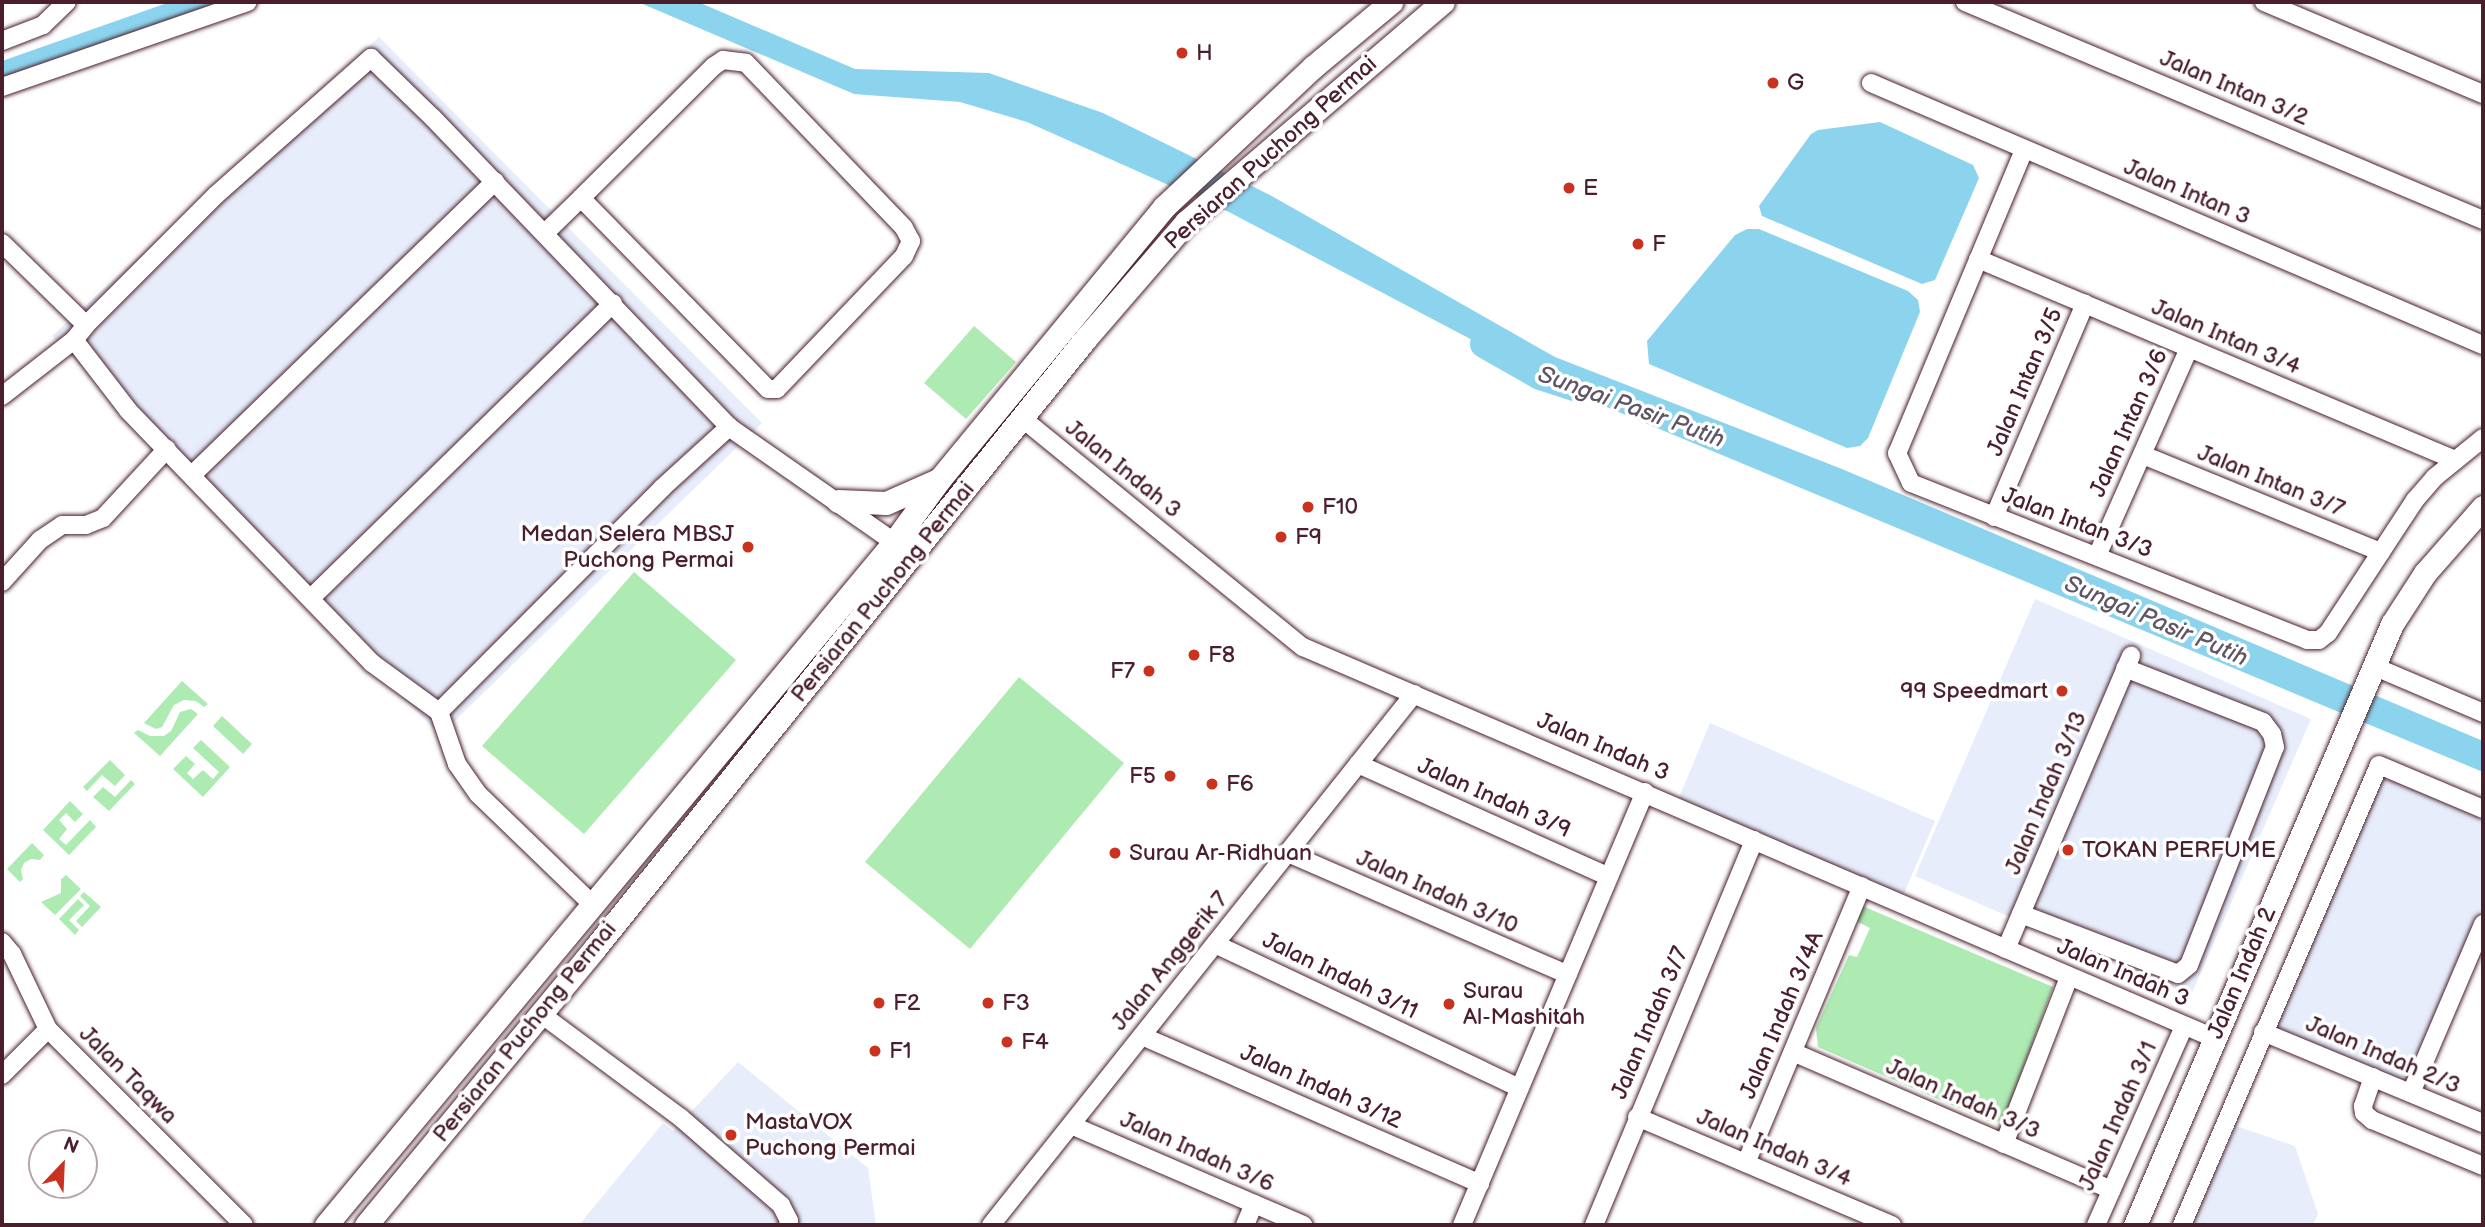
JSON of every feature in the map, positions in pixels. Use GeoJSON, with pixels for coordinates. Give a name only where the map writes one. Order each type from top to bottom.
{"type":"FeatureCollection","features":[{"type":"Feature","properties":{"kind":"street"},"geometry":{"type":"LineString","coordinates":[[2,41],[43,25],[67,2]]}},
{"type":"Feature","properties":{"kind":"street"},"geometry":{"type":"LineString","coordinates":[[2,87],[248,2]]}},
{"type":"Feature","properties":{"kind":"street","name":"Persiaran Puchong Permai"},"geometry":{"type":"LineString","coordinates":[[327,1225],[894,542],[945,472],[1176,195],[1313,68],[1391,2]]}},
{"type":"Feature","properties":{"kind":"street","name":"Persiaran Puchong Permai"},"geometry":{"type":"LineString","coordinates":[[366,1225],[541,1014],[1086,338],[1186,222],[1443,2]]}},
{"type":"Feature","properties":{"kind":"street","name":"Jalan Intan 3/2"},"geometry":{"type":"LineString","coordinates":[[1965,2],[2483,220]]}},
{"type":"Feature","properties":{"kind":"street"},"geometry":{"type":"LineString","coordinates":[[2264,2],[2483,94]]}},
{"type":"Feature","properties":{"kind":"street"},"geometry":{"type":"LineString","coordinates":[[2,396],[74,340],[216,195],[371,58],[495,181],[729,427],[894,542]]}},
{"type":"Feature","properties":{"kind":"street"},"geometry":{"type":"LineString","coordinates":[[545,233],[714,66],[723,60],[746,62],[904,228],[911,241],[904,256],[786,379],[776,389],[768,389],[581,198]]}},
{"type":"Feature","properties":{"kind":"street","name":"Jalan Intan 3"},"geometry":{"type":"LineString","coordinates":[[1871,83],[2483,345]]}},
{"type":"Feature","properties":{"kind":"street","name":"Jalan Intan 3/3"},"geometry":{"type":"LineString","coordinates":[[2024,150],[1897,453],[1901,467],[1911,483],[2306,640],[2319,640],[2328,633],[2415,500],[2455,460],[2483,438]]}},
{"type":"Feature","properties":{"kind":"street"},"geometry":{"type":"LineString","coordinates":[[192,475],[495,181]]}},
{"type":"Feature","properties":{"kind":"street"},"geometry":{"type":"LineString","coordinates":[[2,243],[86,326]]}},
{"type":"Feature","properties":{"kind":"street","name":"Jalan Intan 3/4"},"geometry":{"type":"LineString","coordinates":[[1978,259],[2455,460]]}},
{"type":"Feature","properties":{"kind":"street"},"geometry":{"type":"LineString","coordinates":[[312,598],[613,303]]}},
{"type":"Feature","properties":{"kind":"street","name":"Jalan Intan 3/5"},"geometry":{"type":"LineString","coordinates":[[1994,517],[2085,304]]}},
{"type":"Feature","properties":{"kind":"street"},"geometry":{"type":"LineString","coordinates":[[74,340],[128,410],[372,663],[439,712],[457,764],[478,794],[592,904]]}},
{"type":"Feature","properties":{"kind":"street"},"geometry":{"type":"LineString","coordinates":[[838,502],[887,503],[945,472],[985,437],[1023,419],[1021,399],[1049,345]]}},
{"type":"Feature","properties":{"kind":"street","name":"Jalan Intan 3/6"},"geometry":{"type":"LineString","coordinates":[[2097,556],[2189,348]]}},
{"type":"Feature","properties":{"kind":"street","name":"Jalan Indah 3"},"geometry":{"type":"LineString","coordinates":[[1023,419],[1303,647],[2214,1038]]}},
{"type":"Feature","properties":{"kind":"street"},"geometry":{"type":"LineString","coordinates":[[439,712],[646,505],[729,427]]}},
{"type":"Feature","properties":{"kind":"street"},"geometry":{"type":"LineString","coordinates":[[2,582],[40,540],[62,525],[86,525],[103,518],[167,449]]}},
{"type":"Feature","properties":{"kind":"street","name":"Jalan Intan 3/7"},"geometry":{"type":"LineString","coordinates":[[2143,455],[2381,552]]}},
{"type":"Feature","properties":{"kind":"street"},"geometry":{"type":"LineString","coordinates":[[879,597],[892,559],[894,542],[913,525],[959,498]]}},
{"type":"Feature","properties":{"kind":"street","name":"Jalan Indah 2"},"geometry":{"type":"LineString","coordinates":[[2141,1223],[2214,1038],[2392,624],[2425,573],[2483,507]]}},
{"type":"Feature","properties":{"kind":"street","name":"Jalan Indah 3/13"},"geometry":{"type":"LineString","coordinates":[[2006,949],[2128,662],[2263,722],[2272,734],[2275,747],[2189,965],[2178,974],[2021,914]]}},
{"type":"Feature","properties":{"kind":"street"},"geometry":{"type":"LineString","coordinates":[[2369,676],[2483,713]]}},
{"type":"Feature","properties":{"kind":"street","name":"Jalan Anggerik 7"},"geometry":{"type":"LineString","coordinates":[[991,1225],[1414,694]]}},
{"type":"Feature","properties":{"kind":"street","name":"Jalan Indah 3/9"},"geometry":{"type":"LineString","coordinates":[[1358,764],[1609,877]]}},
{"type":"Feature","properties":{"kind":"street"},"geometry":{"type":"LineString","coordinates":[[2182,1225],[2379,765],[2483,809]]}},
{"type":"Feature","properties":{"kind":"street"},"geometry":{"type":"LineString","coordinates":[[1462,1225],[1645,792]]}},
{"type":"Feature","properties":{"kind":"street","name":"Jalan Indah 3/7"},"geometry":{"type":"LineString","coordinates":[[1594,1225],[1754,840]]}},
{"type":"Feature","properties":{"kind":"street","name":"Jalan Indah 3/10"},"geometry":{"type":"LineString","coordinates":[[1288,853],[1568,975]]}},
{"type":"Feature","properties":{"kind":"street","name":"Jalan Indah 3/4A"},"geometry":{"type":"LineString","coordinates":[[1746,1163],[1795,1053],[1862,886]]}},
{"type":"Feature","properties":{"kind":"street"},"geometry":{"type":"LineString","coordinates":[[2411,1093],[2483,924]]}},
{"type":"Feature","properties":{"kind":"street","name":"Jalan Taqwa"},"geometry":{"type":"LineString","coordinates":[[2,942],[12,954],[48,1029],[244,1225]]}},
{"type":"Feature","properties":{"kind":"street","name":"Jalan Indah 3/11"},"geometry":{"type":"LineString","coordinates":[[1215,944],[1520,1088]]}},
{"type":"Feature","properties":{"kind":"street"},"geometry":{"type":"LineString","coordinates":[[2004,1144],[2069,977]]}},
{"type":"Feature","properties":{"kind":"street"},"geometry":{"type":"LineString","coordinates":[[541,1014],[681,1118],[780,1205],[789,1221],[788,1225]]}},
{"type":"Feature","properties":{"kind":"street","name":"Jalan Indah 3/1"},"geometry":{"type":"LineString","coordinates":[[2096,1225],[2184,1026]]}},
{"type":"Feature","properties":{"kind":"street"},"geometry":{"type":"LineString","coordinates":[[2,1075],[48,1029]]}},
{"type":"Feature","properties":{"kind":"street","name":"Jalan Indah 2/3"},"geometry":{"type":"LineString","coordinates":[[2263,1032],[2483,1123]]}},
{"type":"Feature","properties":{"kind":"street","name":"Jalan Indah 3/12"},"geometry":{"type":"LineString","coordinates":[[1142,1036],[1480,1184]]}},
{"type":"Feature","properties":{"kind":"street","name":"Jalan Indah 3/3"},"geometry":{"type":"LineString","coordinates":[[1795,1053],[2112,1190]]}},
{"type":"Feature","properties":{"kind":"street"},"geometry":{"type":"LineString","coordinates":[[2373,1077],[2362,1106],[2364,1113],[2372,1121],[2483,1166]]}},
{"type":"Feature","properties":{"kind":"street","name":"Jalan Indah 3/4"},"geometry":{"type":"LineString","coordinates":[[1637,1117],[1892,1225]]}},
{"type":"Feature","properties":{"kind":"street","name":"Jalan Indah 3/6"},"geometry":{"type":"LineString","coordinates":[[1071,1125],[1303,1225]]}},
{"type":"Feature","properties":{"kind":"street"},"geometry":{"type":"LineString","coordinates":[[1245,1225],[1254,1204]]}},
{"type":"Feature","properties":{"kind":"shaded area"},"geometry":{"type":"Polygon","coordinates":[[[379,37],[762,423],[440,735],[52,336],[379,37]]]}},
{"type":"Feature","properties":{"kind":"shaded area"},"geometry":{"type":"Polygon","coordinates":[[[2035,599],[2311,719],[2191,995],[1915,876],[2035,599]]]}},
{"type":"Feature","properties":{"kind":"shaded area"},"geometry":{"type":"Polygon","coordinates":[[[1710,723],[1935,821],[1902,898],[1678,800],[1710,723]]]}},
{"type":"Feature","properties":{"kind":"shaded area"},"geometry":{"type":"Polygon","coordinates":[[[2383,771],[2483,814],[2483,907],[2408,1086],[2271,1029],[2383,771]]]}},
{"type":"Feature","properties":{"kind":"shaded area"},"geometry":{"type":"Polygon","coordinates":[[[738,1062],[868,1168],[876,1225],[579,1225],[663,1123],[673,1131],[738,1062]]]}},
{"type":"Feature","properties":{"kind":"shaded area"},"geometry":{"type":"Polygon","coordinates":[[[2236,1126],[2295,1146],[2318,1214],[2313,1225],[2192,1225],[2236,1126]]]}},
{"type":"Feature","properties":{"kind":"green space"},"geometry":{"type":"Polygon","coordinates":[[[974,326],[1016,362],[966,419],[924,383],[974,326]]]}},
{"type":"Feature","properties":{"kind":"green space"},"geometry":{"type":"Polygon","coordinates":[[[634,572],[736,660],[584,834],[482,746],[634,572]]]}},
{"type":"Feature","properties":{"kind":"green space"},"geometry":{"type":"Polygon","coordinates":[[[1019,677],[1124,763],[970,949],[865,862],[1019,677]]]}},
{"type":"Feature","properties":{"kind":"green space"},"geometry":{"type":"Polygon","coordinates":[[[182,681],[208,704],[204,707],[196,701],[184,700],[174,705],[162,727],[156,729],[144,723],[182,681]]]}},
{"type":"Feature","properties":{"kind":"green space"},"geometry":{"type":"Polygon","coordinates":[[[191,709],[198,714],[160,756],[134,733],[138,730],[150,736],[164,736],[171,731],[180,712],[191,709]]]}},
{"type":"Feature","properties":{"kind":"green space"},"geometry":{"type":"Polygon","coordinates":[[[222,716],[252,744],[243,754],[213,726],[222,716]]]}},
{"type":"Feature","properties":{"kind":"green space"},"geometry":{"type":"Polygon","coordinates":[[[201,740],[230,767],[203,797],[173,769],[186,756],[195,764],[187,773],[193,779],[203,770],[213,779],[219,772],[193,748],[201,740]]]}},
{"type":"Feature","properties":{"kind":"green space"},"geometry":{"type":"Polygon","coordinates":[[[110,760],[125,775],[115,786],[102,775],[87,791],[83,787],[110,760]]]}},
{"type":"Feature","properties":{"kind":"green space"},"geometry":{"type":"Polygon","coordinates":[[[131,780],[135,784],[109,811],[93,797],[103,787],[115,797],[131,780]]]}},
{"type":"Feature","properties":{"kind":"green space"},"geometry":{"type":"Polygon","coordinates":[[[70,801],[83,814],[75,822],[66,813],[59,820],[67,829],[59,839],[66,845],[90,820],[96,827],[69,855],[43,830],[70,801]]]}},
{"type":"Feature","properties":{"kind":"green space"},"geometry":{"type":"Polygon","coordinates":[[[32,843],[44,855],[40,860],[31,859],[24,863],[21,870],[23,879],[20,882],[7,869],[32,843]]]}},
{"type":"Feature","properties":{"kind":"green space"},"geometry":{"type":"Polygon","coordinates":[[[66,875],[81,889],[55,915],[41,902],[61,893],[61,879],[66,875]]]}},
{"type":"Feature","properties":{"kind":"green space"},"geometry":{"type":"Polygon","coordinates":[[[84,892],[101,907],[82,927],[76,921],[90,906],[80,896],[84,892]]]}},
{"type":"Feature","properties":{"kind":"green space"},"geometry":{"type":"Polygon","coordinates":[[[78,899],[84,905],[69,920],[79,930],[75,935],[59,919],[78,899]]]}},
{"type":"Feature","properties":{"kind":"green space"},"geometry":{"type":"Polygon","coordinates":[[[1860,905],[2053,987],[2004,1119],[1993,1123],[1818,1047],[1816,1028],[1849,955],[1857,957],[1870,928],[1854,920],[1860,905]]]}},
{"type":"Feature","properties":{"kind":"water"},"geometry":{"type":"Polygon","coordinates":[[[170,2],[241,2],[2,85],[2,61],[170,2]]]}},
{"type":"Feature","properties":{"kind":"water"},"geometry":{"type":"Polygon","coordinates":[[[638,2],[698,2],[855,69],[989,73],[1103,113],[1270,195],[1555,357],[1842,469],[2483,741],[2483,772],[1573,393],[1229,212],[1027,122],[960,102],[854,94],[638,2]]]}},
{"type":"Feature","properties":{"kind":"water"},"geometry":{"type":"Polygon","coordinates":[[[1880,122],[1973,165],[1979,178],[1935,280],[1922,284],[1762,216],[1759,206],[1811,134],[1818,130],[1880,122]]]}},
{"type":"Feature","properties":{"kind":"water"},"geometry":{"type":"Polygon","coordinates":[[[1747,229],[1759,229],[1908,291],[1918,300],[1920,312],[1868,438],[1860,446],[1847,448],[1649,364],[1647,341],[1735,235],[1747,229]]]}},
{"type":"Feature","properties":{"kind":"waterway","name":"Sungai Pasir Putih"},"geometry":{"type":"LineString","coordinates":[[1484,344],[1540,376],[1580,389]]}},
{"type":"Feature","properties":{"kind":"place","name":"H"},"geometry":{"type":"Point","coordinates":[1182,53]}},
{"type":"Feature","properties":{"kind":"place","name":"G"},"geometry":{"type":"Point","coordinates":[1773,83]}},
{"type":"Feature","properties":{"kind":"place","name":"E"},"geometry":{"type":"Point","coordinates":[1569,188]}},
{"type":"Feature","properties":{"kind":"place","name":"F"},"geometry":{"type":"Point","coordinates":[1638,244]}},
{"type":"Feature","properties":{"kind":"place","name":"F10"},"geometry":{"type":"Point","coordinates":[1308,507]}},
{"type":"Feature","properties":{"kind":"place","name":"F9"},"geometry":{"type":"Point","coordinates":[1281,537]}},
{"type":"Feature","properties":{"kind":"place","name":"Medan Selera MBSJ Puchong Permai"},"geometry":{"type":"Point","coordinates":[748,547]}},
{"type":"Feature","properties":{"kind":"place","name":"F8"},"geometry":{"type":"Point","coordinates":[1194,655]}},
{"type":"Feature","properties":{"kind":"place","name":"F7"},"geometry":{"type":"Point","coordinates":[1149,671]}},
{"type":"Feature","properties":{"kind":"place","name":"99 Speedmart"},"geometry":{"type":"Point","coordinates":[2062,691]}},
{"type":"Feature","properties":{"kind":"place","name":"F5"},"geometry":{"type":"Point","coordinates":[1170,776]}},
{"type":"Feature","properties":{"kind":"place","name":"F6"},"geometry":{"type":"Point","coordinates":[1212,784]}},
{"type":"Feature","properties":{"kind":"place","name":"TOKAN PERFUME"},"geometry":{"type":"Point","coordinates":[2068,850]}},
{"type":"Feature","properties":{"kind":"place","name":"Surau Ar-Ridhuan"},"geometry":{"type":"Point","coordinates":[1115,853]}},
{"type":"Feature","properties":{"kind":"place","name":"F2"},"geometry":{"type":"Point","coordinates":[879,1003]}},
{"type":"Feature","properties":{"kind":"place","name":"F3"},"geometry":{"type":"Point","coordinates":[988,1003]}},
{"type":"Feature","properties":{"kind":"place","name":"Surau Al-Mashitah"},"geometry":{"type":"Point","coordinates":[1449,1004]}},
{"type":"Feature","properties":{"kind":"place","name":"F4"},"geometry":{"type":"Point","coordinates":[1007,1042]}},
{"type":"Feature","properties":{"kind":"place","name":"F1"},"geometry":{"type":"Point","coordinates":[875,1051]}},
{"type":"Feature","properties":{"kind":"place","name":"MastaVOX Puchong Permai"},"geometry":{"type":"Point","coordinates":[731,1135]}}]}
